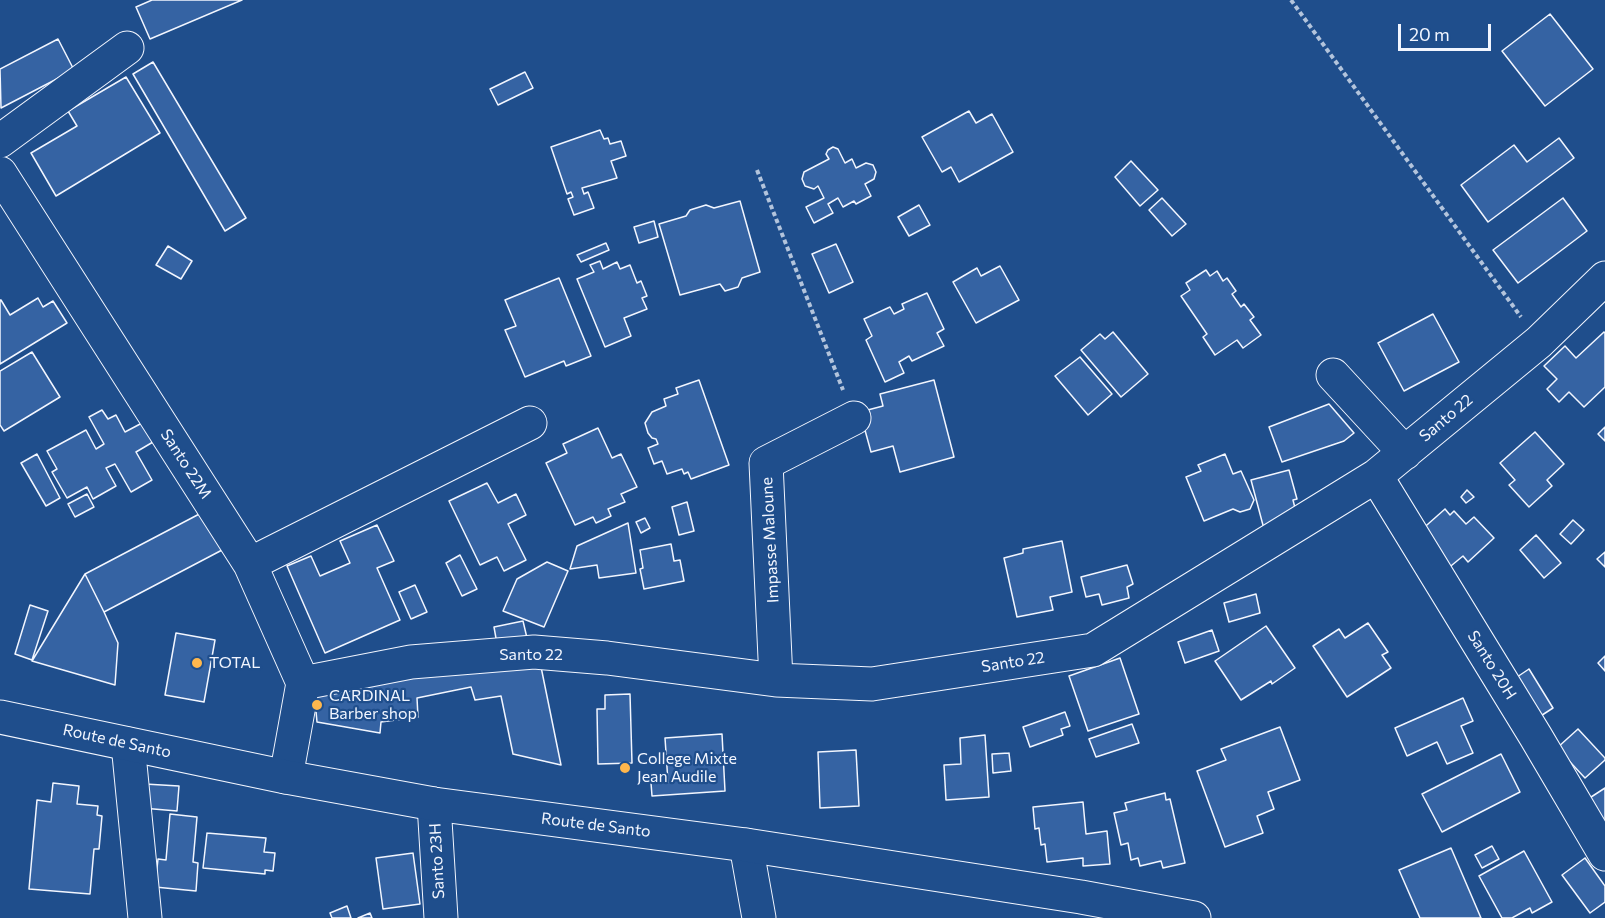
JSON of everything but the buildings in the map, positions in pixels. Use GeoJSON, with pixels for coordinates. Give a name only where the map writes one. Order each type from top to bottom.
{"type":"FeatureCollection","features":[{"type":"Feature","properties":{"kind":"street"},"geometry":{"type":"LineString","coordinates":[[0,141],[127,48]]}},
{"type":"Feature","properties":{"kind":"street","name":"Santo 22M"},"geometry":{"type":"LineString","coordinates":[[0,174],[250,564],[303,683]]}},
{"type":"Feature","properties":{"kind":"street","name":"Santo 22"},"geometry":{"type":"LineString","coordinates":[[303,683],[411,662],[534,652],[607,658],[776,680],[872,684],[1093,650],[1376,476],[1539,342],[1605,278]]}},
{"type":"Feature","properties":{"kind":"street"},"geometry":{"type":"LineString","coordinates":[[1333,375],[1405,453]]}},
{"type":"Feature","properties":{"kind":"street","name":"Impasse Maloune"},"geometry":{"type":"LineString","coordinates":[[776,680],[766,463],[854,418]]}},
{"type":"Feature","properties":{"kind":"street"},"geometry":{"type":"LineString","coordinates":[[250,564],[530,423]]}},
{"type":"Feature","properties":{"kind":"street","name":"Santo 20H"},"geometry":{"type":"LineString","coordinates":[[1376,476],[1536,737],[1605,855]]}},
{"type":"Feature","properties":{"kind":"street"},"geometry":{"type":"LineString","coordinates":[[286,777],[303,683]]}},
{"type":"Feature","properties":{"kind":"street","name":"Route de Santo"},"geometry":{"type":"LineString","coordinates":[[0,717],[286,777],[434,804],[746,844],[1083,908],[1194,918]]}},
{"type":"Feature","properties":{"kind":"street"},"geometry":{"type":"LineString","coordinates":[[128,744],[145,918]]}},
{"type":"Feature","properties":{"kind":"street","name":"Santo 23H"},"geometry":{"type":"LineString","coordinates":[[434,804],[441,918]]}},
{"type":"Feature","properties":{"kind":"street"},"geometry":{"type":"LineString","coordinates":[[746,844],[759,918]]}},
{"type":"Feature","properties":{"kind":"path"},"geometry":{"type":"LineString","coordinates":[[1291,0],[1539,342]]}},
{"type":"Feature","properties":{"kind":"path"},"geometry":{"type":"LineString","coordinates":[[757,170],[854,418]]}},
{"type":"Feature","properties":{"kind":"place","name":"TOTAL"},"geometry":{"type":"Point","coordinates":[197,663]}},
{"type":"Feature","properties":{"kind":"place","name":"CARDINAL Barber shop"},"geometry":{"type":"Point","coordinates":[317,705]}},
{"type":"Feature","properties":{"kind":"place","name":"College Mixte Jean Audile"},"geometry":{"type":"Point","coordinates":[625,768]}}]}
